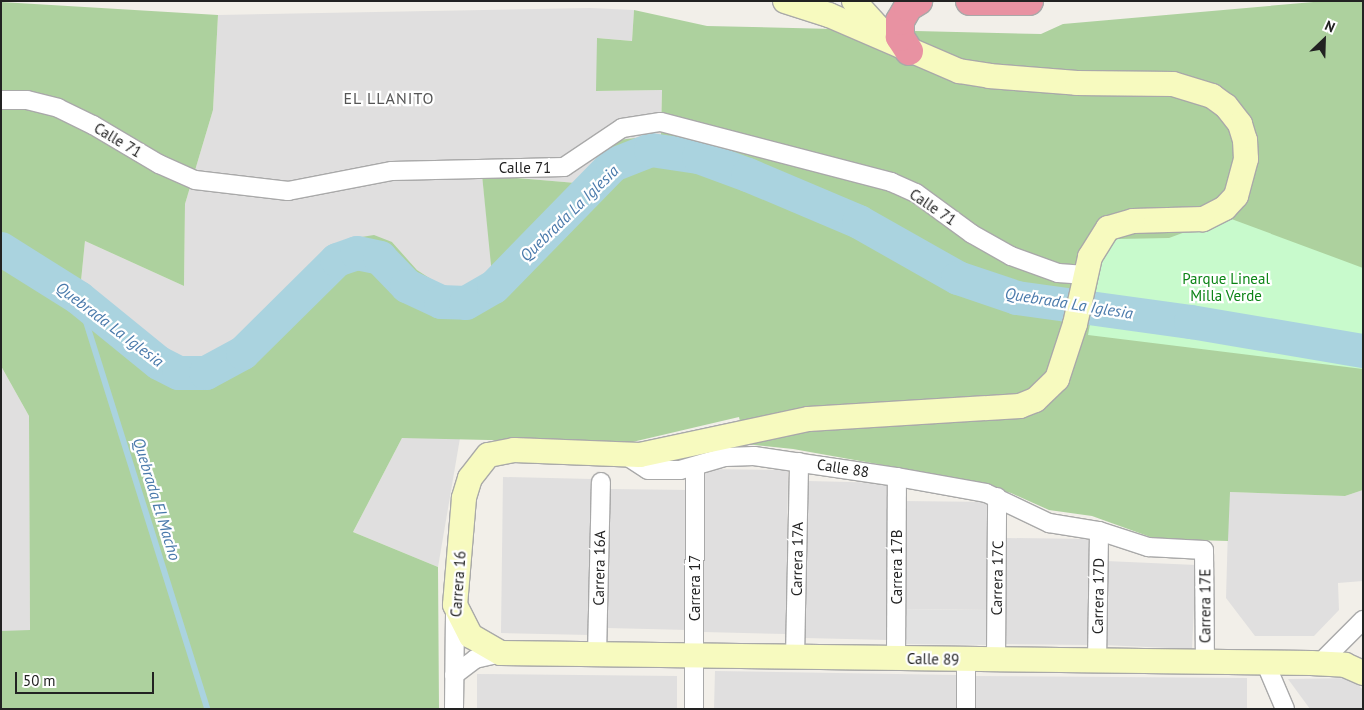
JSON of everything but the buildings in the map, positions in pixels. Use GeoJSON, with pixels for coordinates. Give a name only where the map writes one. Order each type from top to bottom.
{"type":"FeatureCollection","features":[{"type":"Feature","properties":{"kind":"highway"},"geometry":{"type":"LineString","coordinates":[[909,51],[900,37],[900,21],[908,7],[918,1]]}},
{"type":"Feature","properties":{"kind":"highway"},"geometry":{"type":"LineString","coordinates":[[970,1],[1029,1]]}},
{"type":"Feature","properties":{"kind":"street"},"geometry":{"type":"LineString","coordinates":[[625,456],[674,450],[808,419],[1020,406],[1035,400],[1057,379],[1075,324],[1094,246],[1108,228],[1133,221],[1203,220],[1225,208],[1236,196],[1246,159],[1245,140],[1240,124],[1226,106],[1195,89],[1173,84],[1077,83],[989,76],[950,68],[829,15],[785,1]]}},
{"type":"Feature","properties":{"kind":"street"},"geometry":{"type":"LineString","coordinates":[[854,1],[878,30],[909,51]]}},
{"type":"Feature","properties":{"kind":"street","name":"Calle 71"},"geometry":{"type":"LineString","coordinates":[[1,100],[26,100],[58,108],[93,124],[159,164],[195,180],[288,191],[392,171],[564,167],[622,128],[641,123],[668,123],[891,182],[916,193],[959,225],[1011,256],[1084,283]]}},
{"type":"Feature","properties":{"kind":"street","name":"Calle 88"},"geometry":{"type":"LineString","coordinates":[[479,463],[498,451],[514,450],[625,456],[648,470],[695,467],[740,455],[799,462],[897,477],[998,497],[1049,523],[1099,531],[1148,547],[1204,550]]}},
{"type":"Feature","properties":{"kind":"street","name":"Carrera 17A"},"geometry":{"type":"LineString","coordinates":[[795,657],[799,462]]}},
{"type":"Feature","properties":{"kind":"street","name":"Carrera 16"},"geometry":{"type":"LineString","coordinates":[[454,709],[455,605],[464,498],[479,463]]}},
{"type":"Feature","properties":{"kind":"street","name":"Carrera 17"},"geometry":{"type":"LineString","coordinates":[[694,709],[695,467]]}},
{"type":"Feature","properties":{"kind":"street","name":"Carrera 17B"},"geometry":{"type":"LineString","coordinates":[[896,658],[897,477]]}},
{"type":"Feature","properties":{"kind":"street","name":"Carrera 16A"},"geometry":{"type":"LineString","coordinates":[[597,655],[601,482]]}},
{"type":"Feature","properties":{"kind":"street","name":"Carrera 17C"},"geometry":{"type":"LineString","coordinates":[[996,659],[998,497]]}},
{"type":"Feature","properties":{"kind":"street","name":"Carrera 17D"},"geometry":{"type":"LineString","coordinates":[[1097,660],[1099,531]]}},
{"type":"Feature","properties":{"kind":"street","name":"Carrera 17E"},"geometry":{"type":"LineString","coordinates":[[1204,550],[1205,662]]}},
{"type":"Feature","properties":{"kind":"street","name":"Calle 89"},"geometry":{"type":"LineString","coordinates":[[455,605],[471,636],[501,653]]}},
{"type":"Feature","properties":{"kind":"street"},"geometry":{"type":"LineString","coordinates":[[1320,663],[1363,620]]}},
{"type":"Feature","properties":{"kind":"street","name":"Calle 89"},"geometry":{"type":"LineString","coordinates":[[454,675],[475,659],[501,653],[1320,663],[1345,665],[1363,673]]}},
{"type":"Feature","properties":{"kind":"street"},"geometry":{"type":"LineString","coordinates":[[966,659],[966,709]]}},
{"type":"Feature","properties":{"kind":"street"},"geometry":{"type":"LineString","coordinates":[[1265,662],[1285,709]]}},
{"type":"Feature","properties":{"kind":"shaded area"},"geometry":{"type":"Polygon","coordinates":[[[590,8],[634,10],[632,41],[598,38],[597,91],[662,90],[661,135],[618,140],[576,183],[482,175],[493,275],[470,291],[448,290],[417,270],[392,242],[208,362],[174,356],[81,281],[85,241],[184,286],[185,204],[213,110],[218,15],[590,8]]]}},
{"type":"Feature","properties":{"kind":"shaded area"},"geometry":{"type":"Polygon","coordinates":[[[1,366],[29,416],[30,631],[1,631],[1,366]]]}},
{"type":"Feature","properties":{"kind":"shaded area"},"geometry":{"type":"Polygon","coordinates":[[[402,438],[460,438],[438,567],[353,532],[402,438]]]}},
{"type":"Feature","properties":{"kind":"shaded area"},"geometry":{"type":"Polygon","coordinates":[[[705,469],[788,470],[786,634],[703,632],[705,469]]]}},
{"type":"Feature","properties":{"kind":"shaded area"},"geometry":{"type":"Polygon","coordinates":[[[503,477],[592,479],[590,635],[501,633],[503,477]]]}},
{"type":"Feature","properties":{"kind":"shaded area"},"geometry":{"type":"Polygon","coordinates":[[[808,481],[891,483],[888,640],[805,638],[808,481]]]}},
{"type":"Feature","properties":{"kind":"shaded area"},"geometry":{"type":"Polygon","coordinates":[[[609,489],[689,490],[688,630],[607,628],[609,489]]]}},
{"type":"Feature","properties":{"kind":"shaded area"},"geometry":{"type":"Polygon","coordinates":[[[1363,490],[1363,581],[1338,583],[1339,610],[1314,636],[1255,636],[1226,598],[1229,492],[1345,496],[1363,490]]]}},
{"type":"Feature","properties":{"kind":"shaded area"},"geometry":{"type":"Polygon","coordinates":[[[901,501],[993,502],[992,610],[900,609],[901,501]]]}},
{"type":"Feature","properties":{"kind":"shaded area"},"geometry":{"type":"Polygon","coordinates":[[[1006,538],[1091,539],[1090,645],[1005,644],[1006,538]]]}},
{"type":"Feature","properties":{"kind":"shaded area"},"geometry":{"type":"Polygon","coordinates":[[[1106,561],[1196,565],[1192,649],[1103,645],[1106,561]]]}},
{"type":"Feature","properties":{"kind":"shaded area"},"geometry":{"type":"Polygon","coordinates":[[[900,609],[992,610],[991,645],[900,644],[900,609]]]}},
{"type":"Feature","properties":{"kind":"shaded area"},"geometry":{"type":"Polygon","coordinates":[[[715,671],[957,675],[957,709],[714,709],[715,671]]]}},
{"type":"Feature","properties":{"kind":"shaded area"},"geometry":{"type":"Polygon","coordinates":[[[477,674],[677,676],[677,709],[477,709],[477,674]]]}},
{"type":"Feature","properties":{"kind":"shaded area"},"geometry":{"type":"Polygon","coordinates":[[[974,676],[1247,678],[1247,709],[974,709],[974,676]]]}},
{"type":"Feature","properties":{"kind":"shaded area"},"geometry":{"type":"Polygon","coordinates":[[[1352,678],[1363,690],[1363,709],[1310,709],[1288,679],[1352,678]]]}},
{"type":"Feature","properties":{"kind":"green space"},"geometry":{"type":"Polygon","coordinates":[[[1325,1],[1363,1],[1363,490],[1345,496],[1230,492],[1228,541],[1156,539],[1092,516],[1049,510],[1011,493],[939,475],[793,449],[745,444],[739,417],[628,443],[402,438],[353,532],[438,567],[439,709],[1,709],[1,631],[30,630],[29,416],[1,366],[1,2],[218,15],[213,110],[185,204],[184,286],[85,241],[81,281],[174,356],[208,362],[239,344],[349,239],[374,235],[392,242],[417,270],[448,290],[470,291],[492,275],[482,175],[576,183],[618,140],[661,135],[662,90],[596,91],[597,38],[632,41],[634,10],[707,26],[1041,34],[1063,24],[1325,1]]]}},
{"type":"Feature","properties":{"kind":"green space","name":"Parque Lineal Milla Verde"},"geometry":{"type":"Polygon","coordinates":[[[1226,217],[1363,268],[1363,369],[1088,335],[1103,253],[1117,239],[1169,238],[1226,217]]]}},
{"type":"Feature","properties":{"kind":"waterway","name":"Quebrada La Iglesia"},"geometry":{"type":"LineString","coordinates":[[1,249],[79,298],[159,363],[179,373],[206,373],[243,353],[337,260],[357,253],[380,258],[407,286],[441,302],[466,303],[494,287],[613,165],[651,150],[699,157],[748,175],[859,222],[958,278],[1017,298],[1191,322],[1363,351]]}},
{"type":"Feature","properties":{"kind":"waterway","name":"Quebrada El Macho"},"geometry":{"type":"LineString","coordinates":[[79,298],[208,709]]}},
{"type":"Feature","properties":{"kind":"district","name":"EL LLANITO"},"geometry":{"type":"Point","coordinates":[389,98]}}]}
